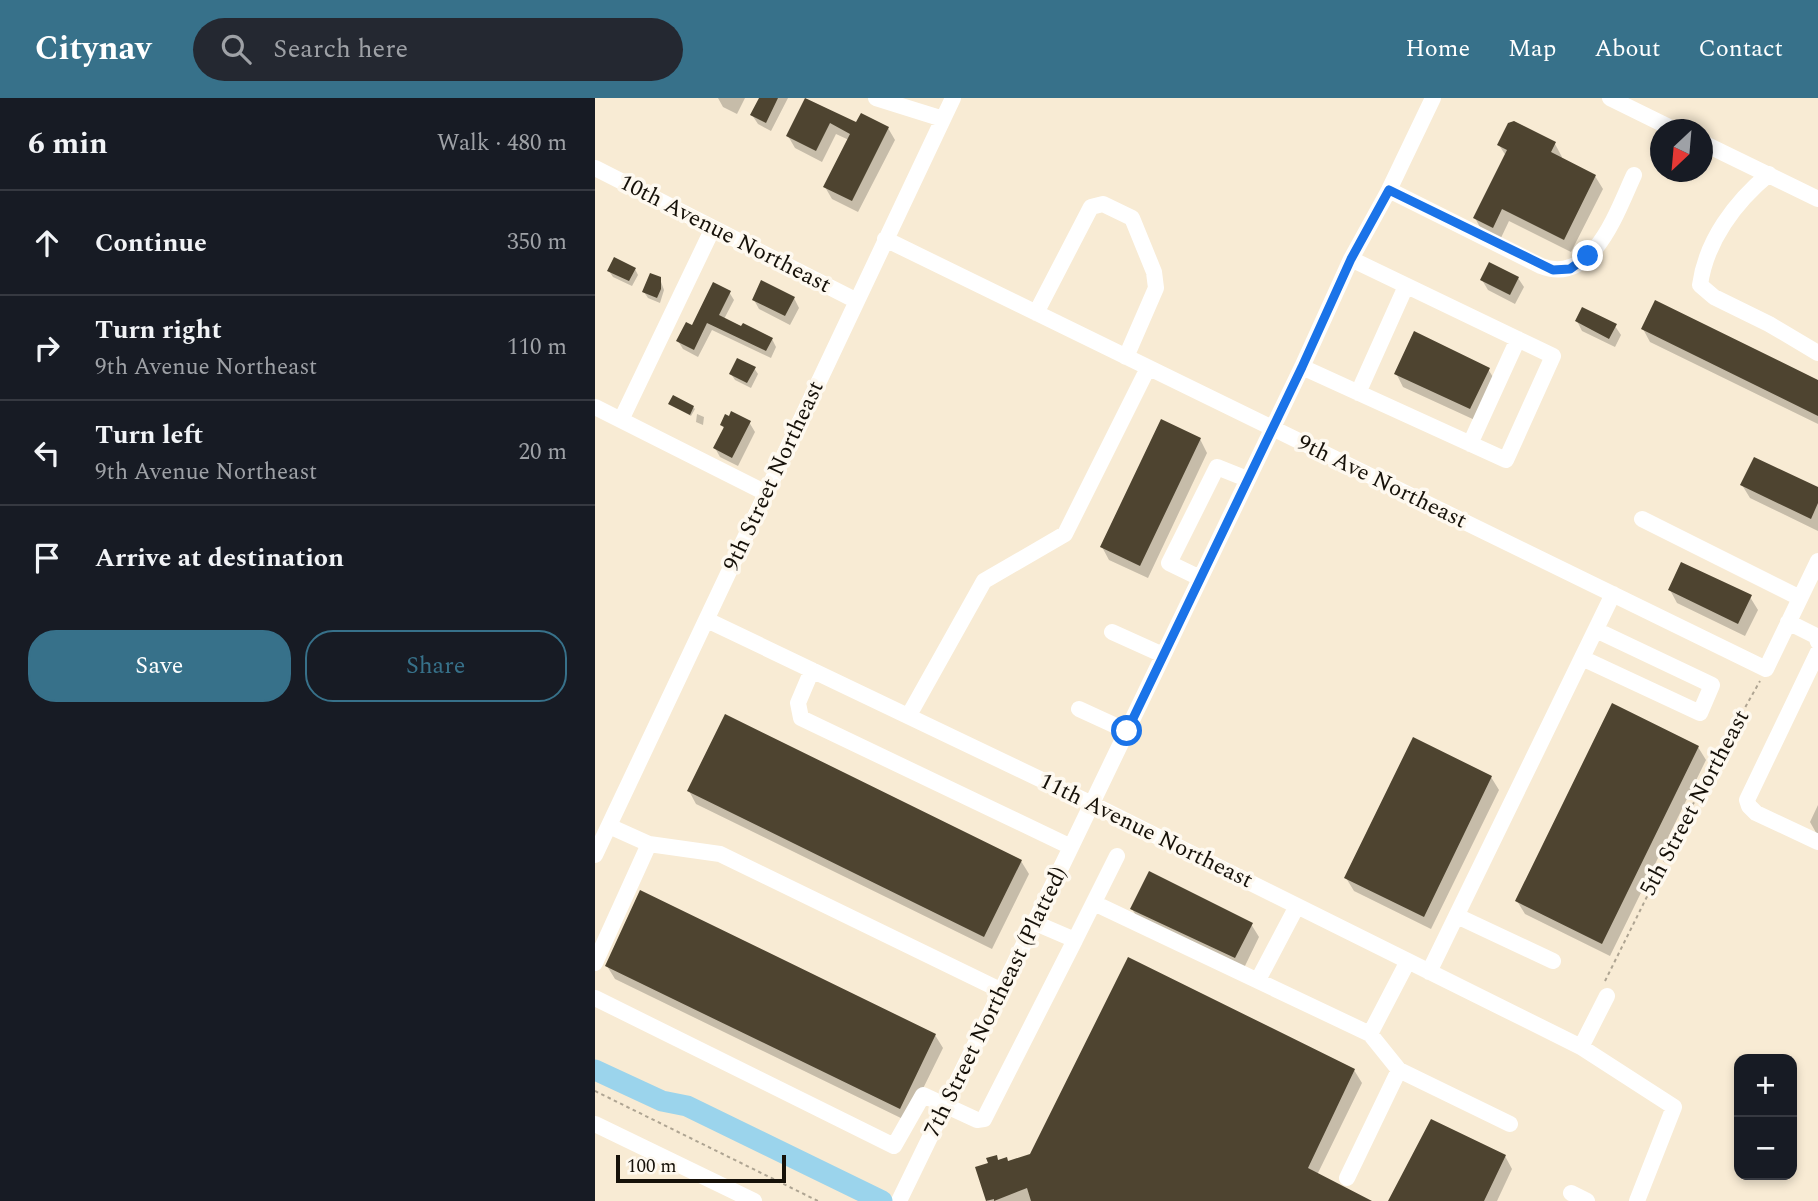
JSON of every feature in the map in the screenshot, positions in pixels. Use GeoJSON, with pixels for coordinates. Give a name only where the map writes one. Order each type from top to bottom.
{"type":"FeatureCollection","features":[{"type":"Feature","properties":{"kind":"main road"},"geometry":{"type":"LineString","coordinates":[[595,1056],[669,1089],[687,1106]]}},
{"type":"Feature","properties":{"kind":"main road"},"geometry":{"type":"LineString","coordinates":[[595,1070],[662,1101],[687,1106],[882,1201]]}},
{"type":"Feature","properties":{"kind":"street"},"geometry":{"type":"LineString","coordinates":[[876,98],[943,119]]}},
{"type":"Feature","properties":{"kind":"street","name":"9th Street Northeast"},"geometry":{"type":"LineString","coordinates":[[595,855],[953,98]]}},
{"type":"Feature","properties":{"kind":"street","name":"7th Street Northeast (Platted)"},"geometry":{"type":"LineString","coordinates":[[899,1201],[1033,922],[1072,847],[1351,259],[1389,190],[1433,98]]}},
{"type":"Feature","properties":{"kind":"street"},"geometry":{"type":"LineString","coordinates":[[1609,98],[1652,119]]}},
{"type":"Feature","properties":{"kind":"street"},"geometry":{"type":"LineString","coordinates":[[1713,148],[1818,199]]}},
{"type":"Feature","properties":{"kind":"street","name":"10th Avenue Northeast"},"geometry":{"type":"LineString","coordinates":[[595,167],[856,300]]}},
{"type":"Feature","properties":{"kind":"street"},"geometry":{"type":"LineString","coordinates":[[1769,174],[1745,194],[1731,211],[1702,268],[1700,285],[1714,297],[1769,324],[1818,353]]}},
{"type":"Feature","properties":{"kind":"street"},"geometry":{"type":"LineString","coordinates":[[1389,190],[1541,266],[1563,271],[1579,263],[1608,231],[1634,175]]}},
{"type":"Feature","properties":{"kind":"street"},"geometry":{"type":"LineString","coordinates":[[1036,313],[1091,207],[1103,204],[1132,218],[1154,272],[1156,288],[1126,357]]}},
{"type":"Feature","properties":{"kind":"street"},"geometry":{"type":"LineString","coordinates":[[621,420],[713,228]]}},
{"type":"Feature","properties":{"kind":"street","name":"9th Ave Northeast"},"geometry":{"type":"LineString","coordinates":[[885,239],[1766,669]]}},
{"type":"Feature","properties":{"kind":"street"},"geometry":{"type":"LineString","coordinates":[[1302,367],[1506,460],[1517,437],[1553,356],[1351,259]]}},
{"type":"Feature","properties":{"kind":"street"},"geometry":{"type":"LineString","coordinates":[[1358,393],[1406,286]]}},
{"type":"Feature","properties":{"kind":"street"},"geometry":{"type":"LineString","coordinates":[[1470,444],[1518,339]]}},
{"type":"Feature","properties":{"kind":"street"},"geometry":{"type":"LineString","coordinates":[[909,715],[983,581],[1065,534],[1148,368]]}},
{"type":"Feature","properties":{"kind":"street"},"geometry":{"type":"LineString","coordinates":[[595,407],[766,493]]}},
{"type":"Feature","properties":{"kind":"street"},"geometry":{"type":"LineString","coordinates":[[1200,578],[1169,563],[1217,467],[1247,480]]}},
{"type":"Feature","properties":{"kind":"street"},"geometry":{"type":"LineString","coordinates":[[1642,519],[1800,598]]}},
{"type":"Feature","properties":{"kind":"street"},"geometry":{"type":"LineString","coordinates":[[1766,669],[1818,561]]}},
{"type":"Feature","properties":{"kind":"street"},"geometry":{"type":"LineString","coordinates":[[1429,972],[1613,594]]}},
{"type":"Feature","properties":{"kind":"street","name":"11th Avenue Northeast"},"geometry":{"type":"LineString","coordinates":[[707,620],[1092,804],[1581,1047],[1674,1107],[1637,1201]]}},
{"type":"Feature","properties":{"kind":"street"},"geometry":{"type":"LineString","coordinates":[[1788,622],[1816,636],[1818,642]]}},
{"type":"Feature","properties":{"kind":"street"},"geometry":{"type":"LineString","coordinates":[[1582,658],[1700,713],[1712,685],[1596,630]]}},
{"type":"Feature","properties":{"kind":"street"},"geometry":{"type":"LineString","coordinates":[[1112,632],[1163,655]]}},
{"type":"Feature","properties":{"kind":"street"},"geometry":{"type":"LineString","coordinates":[[1818,652],[1747,800],[1756,813],[1818,842]]}},
{"type":"Feature","properties":{"kind":"street"},"geometry":{"type":"LineString","coordinates":[[812,670],[798,704],[801,718],[1072,847]]}},
{"type":"Feature","properties":{"kind":"street"},"geometry":{"type":"LineString","coordinates":[[1079,709],[1127,731]]}},
{"type":"Feature","properties":{"kind":"street"},"geometry":{"type":"LineString","coordinates":[[608,825],[649,844],[720,854],[1000,990]]}},
{"type":"Feature","properties":{"kind":"street"},"geometry":{"type":"LineString","coordinates":[[595,963],[649,844]]}},
{"type":"Feature","properties":{"kind":"street"},"geometry":{"type":"LineString","coordinates":[[595,998],[894,1146],[923,1095],[977,1120],[984,1119],[1117,856]]}},
{"type":"Feature","properties":{"kind":"street"},"geometry":{"type":"LineString","coordinates":[[1094,903],[1370,1034],[1399,1070],[1510,1124]]}},
{"type":"Feature","properties":{"kind":"street"},"geometry":{"type":"LineString","coordinates":[[1258,980],[1297,906]]}},
{"type":"Feature","properties":{"kind":"street"},"geometry":{"type":"LineString","coordinates":[[1457,916],[1553,961]]}},
{"type":"Feature","properties":{"kind":"street"},"geometry":{"type":"LineString","coordinates":[[1033,922],[1076,940]]}},
{"type":"Feature","properties":{"kind":"street"},"geometry":{"type":"LineString","coordinates":[[1370,1034],[1408,961]]}},
{"type":"Feature","properties":{"kind":"street"},"geometry":{"type":"LineString","coordinates":[[1581,1047],[1607,996]]}},
{"type":"Feature","properties":{"kind":"street"},"geometry":{"type":"LineString","coordinates":[[1347,1178],[1399,1070]]}},
{"type":"Feature","properties":{"kind":"street"},"geometry":{"type":"LineString","coordinates":[[596,1127],[754,1201]]}},
{"type":"Feature","properties":{"kind":"street"},"geometry":{"type":"LineString","coordinates":[[1571,1193],[1587,1201]]}},
{"type":"Feature","properties":{"kind":"path","name":"5th Street Northeast"},"geometry":{"type":"LineString","coordinates":[[1607,996],[1605,981],[1655,877],[1766,669]]}},
{"type":"Feature","properties":{"kind":"path"},"geometry":{"type":"LineString","coordinates":[[595,1091],[818,1201]]}},
{"type":"Feature","properties":{"kind":"building"},"geometry":{"type":"Polygon","coordinates":[[[759,98],[778,98],[766,123],[750,115],[759,98]]]}},
{"type":"Feature","properties":{"kind":"building"},"geometry":{"type":"Polygon","coordinates":[[[805,98],[856,122],[861,113],[889,127],[852,201],[823,187],[850,134],[830,123],[816,151],[786,136],[805,98]]]}},
{"type":"Feature","properties":{"kind":"building"},"geometry":{"type":"Polygon","coordinates":[[[1514,121],[1556,142],[1551,152],[1596,175],[1564,240],[1502,209],[1493,228],[1473,218],[1507,150],[1497,145],[1508,123],[1514,121]]]}},
{"type":"Feature","properties":{"kind":"building"},"geometry":{"type":"Polygon","coordinates":[[[614,257],[636,268],[629,281],[607,271],[614,257]]]}},
{"type":"Feature","properties":{"kind":"building"},"geometry":{"type":"Polygon","coordinates":[[[1489,262],[1519,277],[1510,295],[1480,280],[1489,262]]]}},
{"type":"Feature","properties":{"kind":"building"},"geometry":{"type":"Polygon","coordinates":[[[650,273],[661,277],[661,289],[657,298],[642,292],[650,273]]]}},
{"type":"Feature","properties":{"kind":"building"},"geometry":{"type":"Polygon","coordinates":[[[761,280],[795,297],[785,316],[752,300],[761,280]]]}},
{"type":"Feature","properties":{"kind":"building"},"geometry":{"type":"Polygon","coordinates":[[[713,282],[731,291],[719,315],[773,338],[766,351],[707,323],[694,350],[676,341],[686,322],[692,325],[713,282]]]}},
{"type":"Feature","properties":{"kind":"building"},"geometry":{"type":"Polygon","coordinates":[[[1655,300],[1818,380],[1818,416],[1641,329],[1655,300]]]}},
{"type":"Feature","properties":{"kind":"building"},"geometry":{"type":"Polygon","coordinates":[[[1582,307],[1617,324],[1609,339],[1575,321],[1582,307]]]}},
{"type":"Feature","properties":{"kind":"building"},"geometry":{"type":"Polygon","coordinates":[[[1414,331],[1490,368],[1470,409],[1394,374],[1414,331]]]}},
{"type":"Feature","properties":{"kind":"building"},"geometry":{"type":"Polygon","coordinates":[[[737,358],[756,367],[747,383],[729,374],[737,358]]]}},
{"type":"Feature","properties":{"kind":"building"},"geometry":{"type":"Polygon","coordinates":[[[673,395],[694,406],[690,415],[668,404],[673,395]]]}},
{"type":"Feature","properties":{"kind":"building"},"geometry":{"type":"Polygon","coordinates":[[[731,411],[751,421],[732,458],[713,448],[724,427],[720,425],[725,414],[729,416],[731,411]]]}},
{"type":"Feature","properties":{"kind":"building"},"geometry":{"type":"Polygon","coordinates":[[[1161,419],[1201,438],[1140,566],[1100,547],[1161,419]]]}},
{"type":"Feature","properties":{"kind":"building"},"geometry":{"type":"Polygon","coordinates":[[[1754,457],[1818,487],[1818,503],[1811,519],[1740,485],[1754,457]]]}},
{"type":"Feature","properties":{"kind":"building"},"geometry":{"type":"Polygon","coordinates":[[[1681,562],[1752,595],[1738,624],[1668,590],[1681,562]]]}},
{"type":"Feature","properties":{"kind":"building"},"geometry":{"type":"Polygon","coordinates":[[[1612,703],[1699,746],[1602,944],[1515,901],[1612,703]]]}},
{"type":"Feature","properties":{"kind":"building"},"geometry":{"type":"Polygon","coordinates":[[[725,714],[1022,860],[984,937],[687,791],[725,714]]]}},
{"type":"Feature","properties":{"kind":"building"},"geometry":{"type":"Polygon","coordinates":[[[1413,737],[1492,776],[1424,917],[1344,878],[1413,737]]]}},
{"type":"Feature","properties":{"kind":"building"},"geometry":{"type":"Polygon","coordinates":[[[1149,871],[1253,923],[1235,958],[1130,909],[1149,871]]]}},
{"type":"Feature","properties":{"kind":"building"},"geometry":{"type":"Polygon","coordinates":[[[640,890],[936,1034],[900,1109],[605,966],[640,890]]]}},
{"type":"Feature","properties":{"kind":"building"},"geometry":{"type":"Polygon","coordinates":[[[1128,957],[1355,1069],[1308,1168],[1372,1201],[1031,1201],[1027,1188],[994,1201],[986,1201],[975,1167],[988,1163],[986,1158],[997,1155],[998,1160],[1007,1157],[1008,1161],[1030,1154],[1128,957]]]}},
{"type":"Feature","properties":{"kind":"building"},"geometry":{"type":"Polygon","coordinates":[[[1431,1119],[1506,1155],[1484,1201],[1388,1201],[1431,1119]]]}},
{"type":"Feature","properties":{"kind":"route"},"geometry":{"type":"LineString","coordinates":[[1127,731],[1351,259],[1389,190],[1553,270],[1570,269],[1588,256]]}}]}
